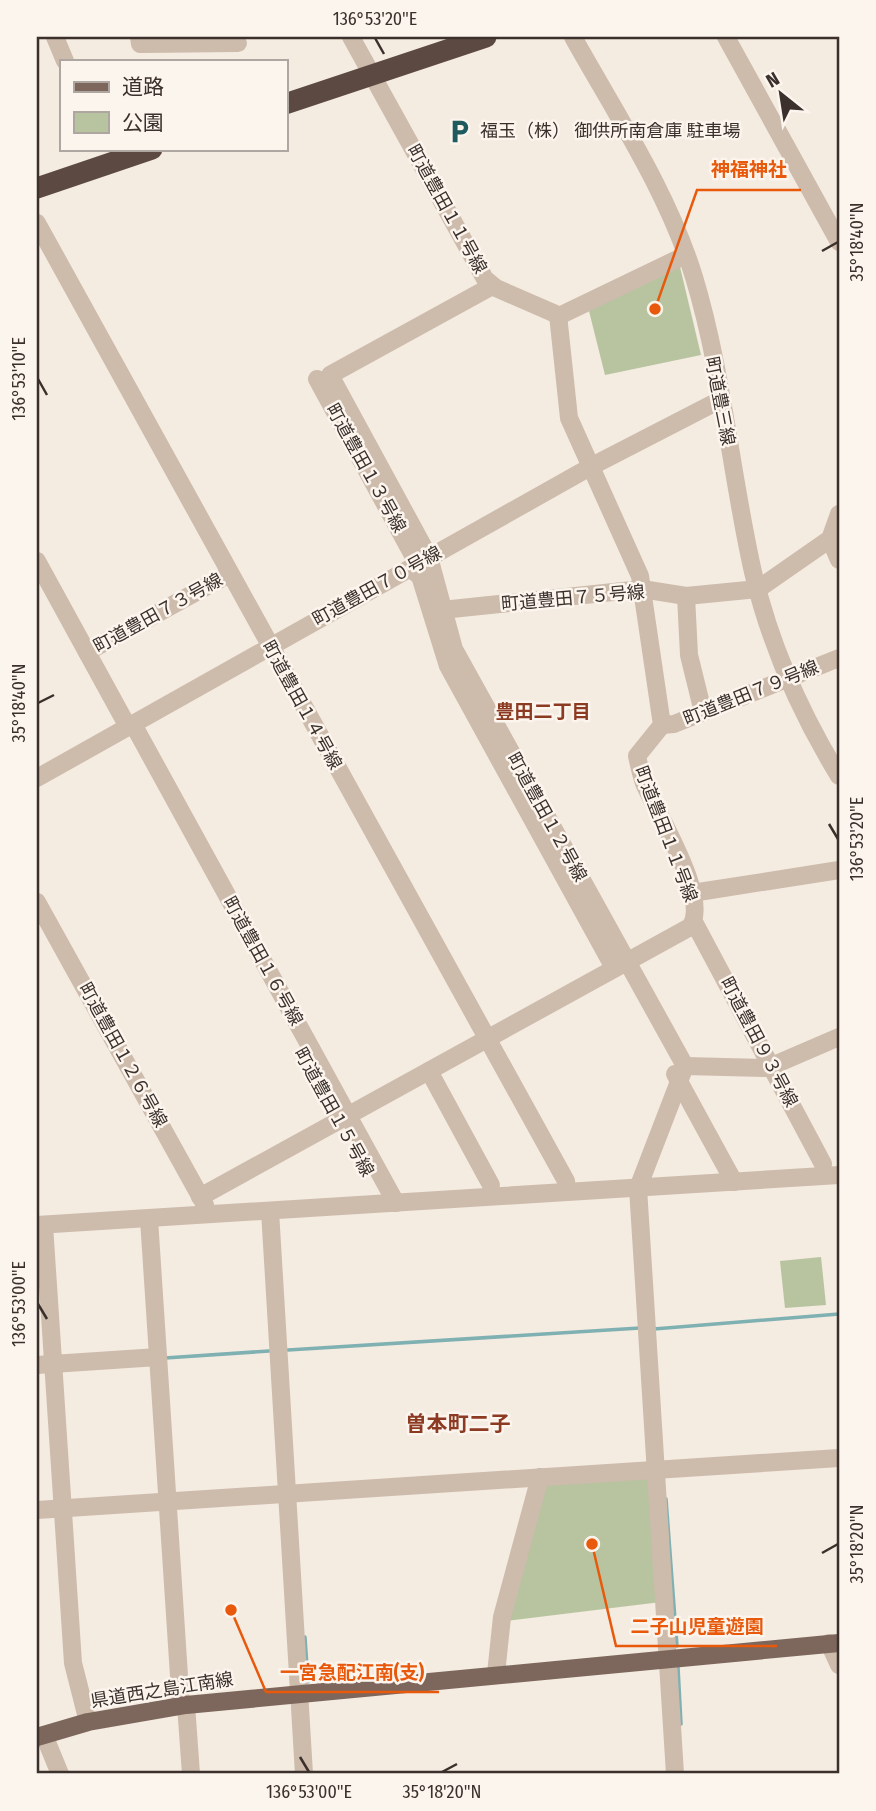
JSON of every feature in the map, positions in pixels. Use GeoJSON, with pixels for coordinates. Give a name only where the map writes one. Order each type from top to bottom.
{"type":"FeatureCollection","features":[{"type":"Feature","properties":{"kind":"highway"},"geometry":{"type":"LineString","coordinates":[[287,103],[456,37]]}},
{"type":"Feature","properties":{"kind":"highway"},"geometry":{"type":"LineString","coordinates":[[287,95],[486,37]]}},
{"type":"Feature","properties":{"kind":"highway"},"geometry":{"type":"LineString","coordinates":[[37,181],[105,153],[125,150]]}},
{"type":"Feature","properties":{"kind":"highway"},"geometry":{"type":"LineString","coordinates":[[37,188],[149,150]]}},
{"type":"Feature","properties":{"kind":"main road","name":"県道西之島江南線"},"geometry":{"type":"LineString","coordinates":[[40,1736],[88,1722],[183,1705],[834,1643]]}},
{"type":"Feature","properties":{"kind":"street"},"geometry":{"type":"LineString","coordinates":[[55,37],[65,60]]}},
{"type":"Feature","properties":{"kind":"street"},"geometry":{"type":"LineString","coordinates":[[139,37],[140,44],[238,47]]}},
{"type":"Feature","properties":{"kind":"street","name":"町道豊田１１号線"},"geometry":{"type":"LineString","coordinates":[[351,37],[485,279],[492,286],[555,311],[559,316]]}},
{"type":"Feature","properties":{"kind":"street","name":"町道豊三線"},"geometry":{"type":"LineString","coordinates":[[573,37],[653,181],[687,255],[702,306],[758,589],[788,677],[839,776]]}},
{"type":"Feature","properties":{"kind":"street"},"geometry":{"type":"LineString","coordinates":[[726,37],[839,242]]}},
{"type":"Feature","properties":{"kind":"street","name":"町道豊田１４号線"},"geometry":{"type":"LineString","coordinates":[[37,223],[566,1181],[567,1189]]}},
{"type":"Feature","properties":{"kind":"street"},"geometry":{"type":"LineString","coordinates":[[662,724],[640,576],[568,414],[559,316],[687,255]]}},
{"type":"Feature","properties":{"kind":"street","name":"町道豊田１２号線"},"geometry":{"type":"LineString","coordinates":[[492,286],[323,377],[421,561],[442,610],[453,649],[619,966],[682,1073],[737,1179]]}},
{"type":"Feature","properties":{"kind":"street","name":"町道豊田７０号線"},"geometry":{"type":"LineString","coordinates":[[37,778],[592,466],[720,400]]}},
{"type":"Feature","properties":{"kind":"street"},"geometry":{"type":"LineString","coordinates":[[839,514],[830,538],[839,560]]}},
{"type":"Feature","properties":{"kind":"street","name":"町道豊田７５号線"},"geometry":{"type":"LineString","coordinates":[[442,610],[642,589],[686,596],[758,589],[830,538]]}},
{"type":"Feature","properties":{"kind":"street","name":"町道豊田１５号線"},"geometry":{"type":"LineString","coordinates":[[37,561],[43,589],[87,652],[389,1201]]}},
{"type":"Feature","properties":{"kind":"street"},"geometry":{"type":"LineString","coordinates":[[421,561],[412,570],[420,576],[448,666],[619,966]]}},
{"type":"Feature","properties":{"kind":"street","name":"町道豊田７３号線"},"geometry":{"type":"LineString","coordinates":[[87,652],[229,574]]}},
{"type":"Feature","properties":{"kind":"street"},"geometry":{"type":"LineString","coordinates":[[686,596],[689,655],[703,712]]}},
{"type":"Feature","properties":{"kind":"street","name":"町道豊田７９号線"},"geometry":{"type":"LineString","coordinates":[[662,724],[674,724],[839,658]]}},
{"type":"Feature","properties":{"kind":"street","name":"町道豊田１１号線"},"geometry":{"type":"LineString","coordinates":[[206,1207],[344,1118],[694,922],[692,893],[673,841],[644,783],[637,757],[662,724]]}},
{"type":"Feature","properties":{"kind":"street"},"geometry":{"type":"LineString","coordinates":[[692,893],[839,870]]}},
{"type":"Feature","properties":{"kind":"street","name":"町道豊田１２６号線"},"geometry":{"type":"LineString","coordinates":[[37,902],[206,1207]]}},
{"type":"Feature","properties":{"kind":"street","name":"町道豊田９３号線"},"geometry":{"type":"LineString","coordinates":[[694,922],[823,1164]]}},
{"type":"Feature","properties":{"kind":"street"},"geometry":{"type":"LineString","coordinates":[[675,1774],[638,1185],[682,1073],[762,1069],[837,1044]]}},
{"type":"Feature","properties":{"kind":"street"},"geometry":{"type":"LineString","coordinates":[[429,1071],[491,1185]]}},
{"type":"Feature","properties":{"kind":"street"},"geometry":{"type":"LineString","coordinates":[[88,1722],[73,1663],[62,1509],[45,1365],[40,1225],[149,1219],[206,1207],[270,1211],[567,1189],[839,1175]]}},
{"type":"Feature","properties":{"kind":"street"},"geometry":{"type":"LineString","coordinates":[[270,1211],[303,1774]]}},
{"type":"Feature","properties":{"kind":"street"},"geometry":{"type":"LineString","coordinates":[[149,1219],[183,1705],[191,1774]]}},
{"type":"Feature","properties":{"kind":"street"},"geometry":{"type":"LineString","coordinates":[[45,1365],[158,1357]]}},
{"type":"Feature","properties":{"kind":"street"},"geometry":{"type":"LineString","coordinates":[[37,1510],[839,1458]]}},
{"type":"Feature","properties":{"kind":"street"},"geometry":{"type":"LineString","coordinates":[[496,1674],[502,1617],[540,1477]]}},
{"type":"Feature","properties":{"kind":"street"},"geometry":{"type":"LineString","coordinates":[[834,1643],[839,1665]]}},
{"type":"Feature","properties":{"kind":"street"},"geometry":{"type":"LineString","coordinates":[[40,1736],[60,1774]]}},
{"type":"Feature","properties":{"kind":"green space"},"geometry":{"type":"Polygon","coordinates":[[[680,267],[701,355],[605,375],[588,307],[680,267]]]}},
{"type":"Feature","properties":{"kind":"green space"},"geometry":{"type":"Polygon","coordinates":[[[821,1257],[826,1305],[785,1308],[780,1261],[821,1257]]]}},
{"type":"Feature","properties":{"kind":"green space"},"geometry":{"type":"Polygon","coordinates":[[[649,1476],[661,1602],[506,1621],[542,1485],[649,1476]]]}},
{"type":"Feature","properties":{"kind":"waterway"},"geometry":{"type":"LineString","coordinates":[[654,1329],[839,1314]]}},
{"type":"Feature","properties":{"kind":"waterway"},"geometry":{"type":"LineString","coordinates":[[288,1350],[640,1328]]}},
{"type":"Feature","properties":{"kind":"waterway"},"geometry":{"type":"LineString","coordinates":[[165,1358],[269,1351]]}},
{"type":"Feature","properties":{"kind":"waterway"},"geometry":{"type":"LineString","coordinates":[[666,1499],[677,1646]]}},
{"type":"Feature","properties":{"kind":"waterway"},"geometry":{"type":"LineString","coordinates":[[305,1637],[308,1682]]}},
{"type":"Feature","properties":{"kind":"waterway"},"geometry":{"type":"LineString","coordinates":[[678,1667],[681,1724]]}},
{"type":"Feature","properties":{"kind":"place","name":"福玉（株） 御供所南倉庫 駐車場"},"geometry":{"type":"Point","coordinates":[460,131]}},
{"type":"Feature","properties":{"kind":"place","name":"神福神社"},"geometry":{"type":"Point","coordinates":[655,309]}},
{"type":"Feature","properties":{"kind":"place","name":"二子山児童遊園"},"geometry":{"type":"Point","coordinates":[592,1544]}},
{"type":"Feature","properties":{"kind":"place","name":"一宮急配江南(支)"},"geometry":{"type":"Point","coordinates":[231,1610]}},
{"type":"Feature","properties":{"kind":"district","name":"豊田二丁目"},"geometry":{"type":"Point","coordinates":[543,711]}},
{"type":"Feature","properties":{"kind":"district","name":"曽本町二子"},"geometry":{"type":"Point","coordinates":[458,1424]}}]}
